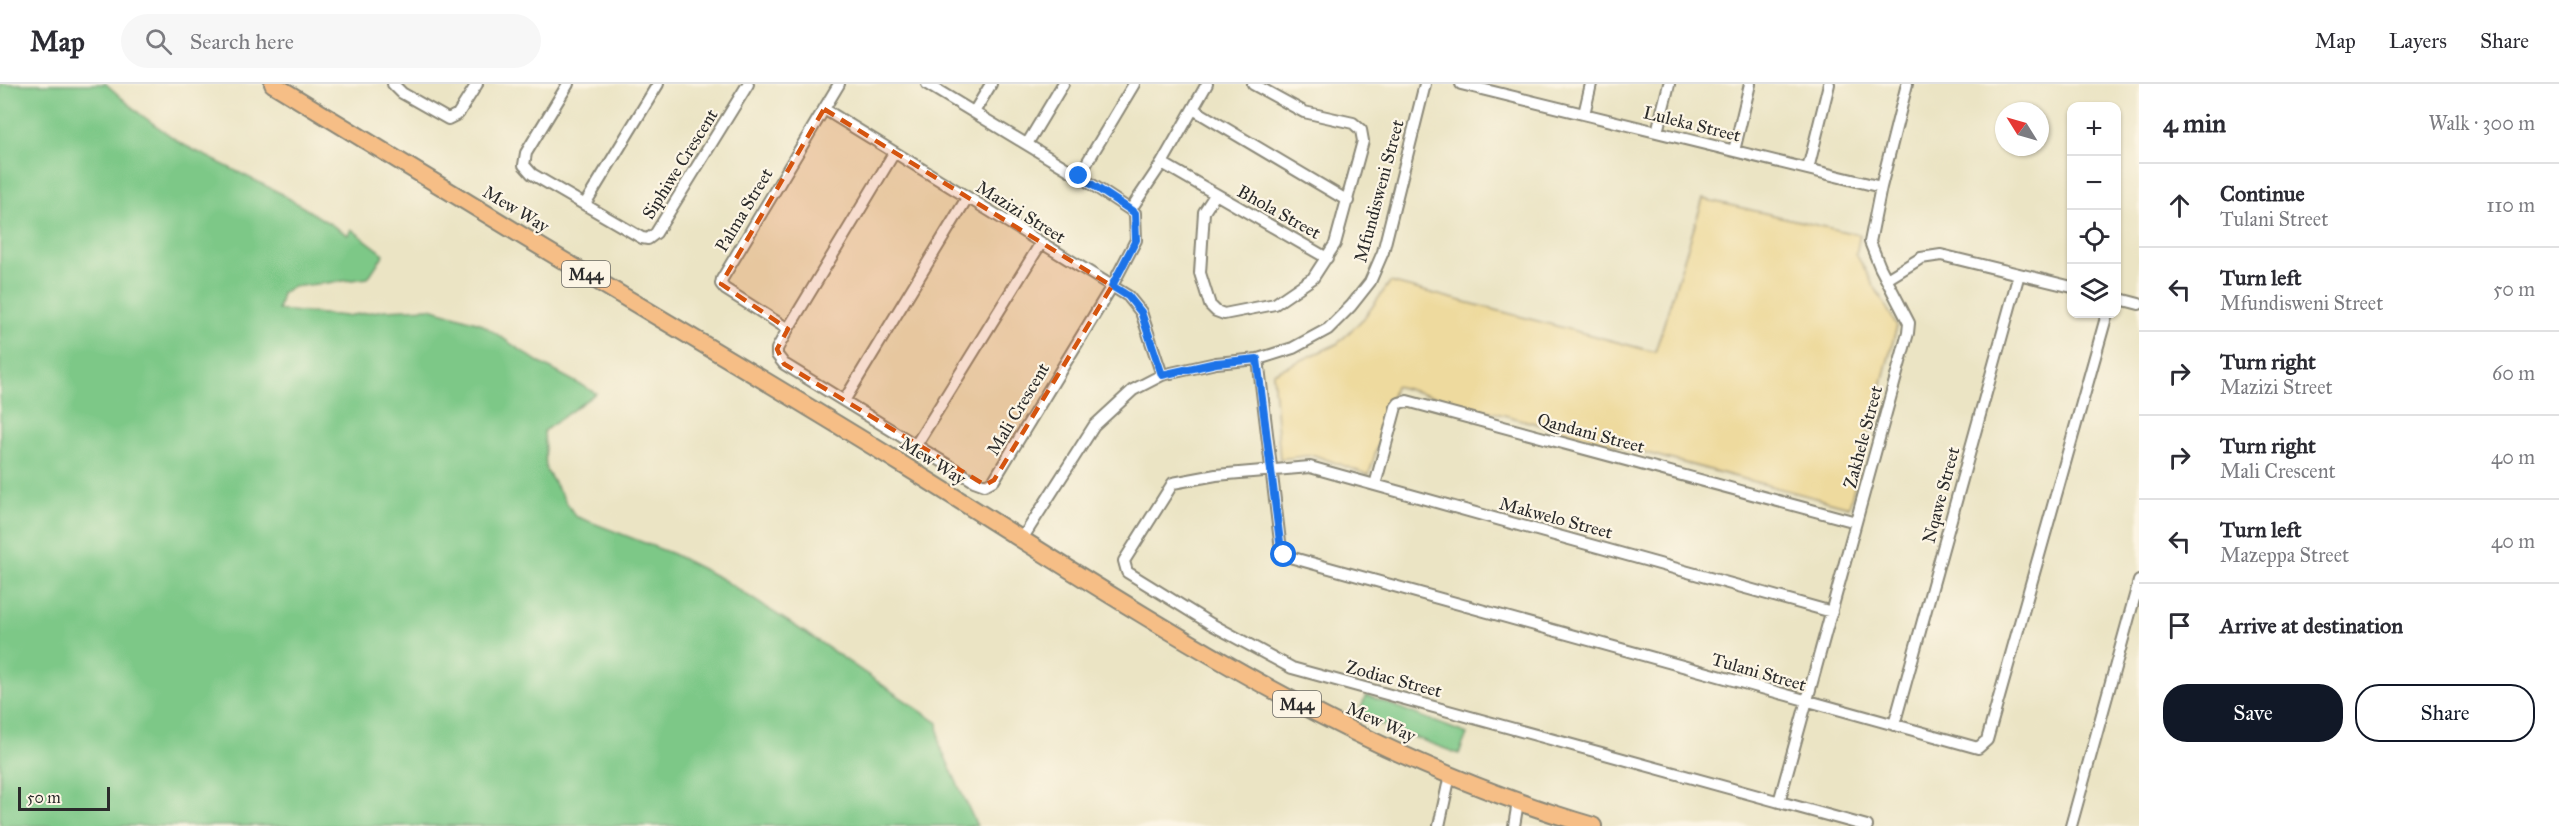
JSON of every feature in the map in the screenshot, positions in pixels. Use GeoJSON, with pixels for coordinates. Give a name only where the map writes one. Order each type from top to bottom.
{"type":"FeatureCollection","features":[{"type":"Feature","properties":{"kind":"main road","name":"Mew Way"},"geometry":{"type":"LineString","coordinates":[[278,85],[1190,644],[1291,701],[1351,731],[1450,775],[1518,802],[1593,826]]}},
{"type":"Feature","properties":{"kind":"street"},"geometry":{"type":"LineString","coordinates":[[393,84],[402,93],[448,119],[458,114],[477,84]]}},
{"type":"Feature","properties":{"kind":"street","name":"Siphiwe Crescent"},"geometry":{"type":"LineString","coordinates":[[568,84],[524,160],[524,165],[532,174],[642,238],[651,237],[656,233],[748,84]]}},
{"type":"Feature","properties":{"kind":"street"},"geometry":{"type":"LineString","coordinates":[[585,204],[658,84]]}},
{"type":"Feature","properties":{"kind":"street","name":"Palma Street"},"geometry":{"type":"LineString","coordinates":[[788,329],[725,289],[721,284],[722,279],[839,84]]}},
{"type":"Feature","properties":{"kind":"street"},"geometry":{"type":"LineString","coordinates":[[927,84],[1131,209],[1162,163],[1207,84]]}},
{"type":"Feature","properties":{"kind":"street"},"geometry":{"type":"LineString","coordinates":[[974,112],[991,84]]}},
{"type":"Feature","properties":{"kind":"street"},"geometry":{"type":"LineString","coordinates":[[1027,144],[1063,84]]}},
{"type":"Feature","properties":{"kind":"street"},"geometry":{"type":"LineString","coordinates":[[1079,176],[1134,84]]}},
{"type":"Feature","properties":{"kind":"street","name":"Bhola Street"},"geometry":{"type":"LineString","coordinates":[[1162,163],[1327,258],[1335,244],[1348,201],[1363,141],[1361,130],[1353,123],[1304,112],[1253,84]]}},
{"type":"Feature","properties":{"kind":"street","name":"Mfundisweni Street"},"geometry":{"type":"LineString","coordinates":[[1022,539],[1094,426],[1133,390],[1162,375],[1216,363],[1257,359],[1293,348],[1328,329],[1351,306],[1370,282],[1383,252],[1425,84]]}},
{"type":"Feature","properties":{"kind":"street","name":"Luleka Street"},"geometry":{"type":"LineString","coordinates":[[1461,84],[1881,187]]}},
{"type":"Feature","properties":{"kind":"street"},"geometry":{"type":"LineString","coordinates":[[1508,96],[1510,84]]}},
{"type":"Feature","properties":{"kind":"street"},"geometry":{"type":"LineString","coordinates":[[1584,114],[1591,84]]}},
{"type":"Feature","properties":{"kind":"street"},"geometry":{"type":"LineString","coordinates":[[1657,132],[1669,84]]}},
{"type":"Feature","properties":{"kind":"street"},"geometry":{"type":"LineString","coordinates":[[1734,151],[1750,84]]}},
{"type":"Feature","properties":{"kind":"street"},"geometry":{"type":"LineString","coordinates":[[1808,169],[1829,84]]}},
{"type":"Feature","properties":{"kind":"street","name":"Zakhele Street"},"geometry":{"type":"LineString","coordinates":[[1779,802],[1908,333],[1909,323],[1870,242],[1881,187],[1907,84]]}},
{"type":"Feature","properties":{"kind":"street","name":"Mazizi Street"},"geometry":{"type":"LineString","coordinates":[[824,109],[1128,296],[1141,312],[1162,375]]}},
{"type":"Feature","properties":{"kind":"street"},"geometry":{"type":"LineString","coordinates":[[1193,109],[1348,201]]}},
{"type":"Feature","properties":{"kind":"street","name":"Mali Crescent"},"geometry":{"type":"LineString","coordinates":[[894,153],[788,329],[777,349],[779,360],[979,483],[985,484],[994,480],[1112,286],[1136,240],[1135,213],[1131,209]]}},
{"type":"Feature","properties":{"kind":"street"},"geometry":{"type":"LineString","coordinates":[[1215,195],[1204,212],[1200,273],[1210,305],[1216,311],[1224,314],[1275,304],[1313,278],[1327,258]]}},
{"type":"Feature","properties":{"kind":"street"},"geometry":{"type":"LineString","coordinates":[[844,401],[967,198]]}},
{"type":"Feature","properties":{"kind":"street"},"geometry":{"type":"LineString","coordinates":[[916,445],[1041,243]]}},
{"type":"Feature","properties":{"kind":"street"},"geometry":{"type":"LineString","coordinates":[[1887,279],[1921,258],[1941,255],[2067,286]]}},
{"type":"Feature","properties":{"kind":"street","name":"Nqawe Street"},"geometry":{"type":"LineString","coordinates":[[1894,725],[2019,274]]}},
{"type":"Feature","properties":{"kind":"street"},"geometry":{"type":"LineString","coordinates":[[2121,299],[2139,304]]}},
{"type":"Feature","properties":{"kind":"street","name":"Tulani Street"},"geometry":{"type":"LineString","coordinates":[[1257,359],[1281,550],[1286,556],[1974,748],[1983,745],[1987,740],[2106,318]]}},
{"type":"Feature","properties":{"kind":"street","name":"Qandani Street"},"geometry":{"type":"LineString","coordinates":[[1375,485],[1396,407],[1399,403],[1407,401],[1856,522]]}},
{"type":"Feature","properties":{"kind":"street","name":"Makwelo Street"},"geometry":{"type":"LineString","coordinates":[[1270,471],[1310,467],[1832,612]]}},
{"type":"Feature","properties":{"kind":"street","name":"Zodiac Street"},"geometry":{"type":"LineString","coordinates":[[1270,471],[1216,475],[1173,483],[1125,558],[1125,570],[1211,624],[1292,668],[1867,826]]}},
{"type":"Feature","properties":{"kind":"street"},"geometry":{"type":"LineString","coordinates":[[2072,826],[2139,581]]}},
{"type":"Feature","properties":{"kind":"street"},"geometry":{"type":"LineString","coordinates":[[1439,826],[1450,775]]}},
{"type":"Feature","properties":{"kind":"street"},"geometry":{"type":"LineString","coordinates":[[1514,826],[1518,802]]}},
{"type":"Feature","properties":{"kind":"highlighted area"},"geometry":{"type":"Polygon","coordinates":[[[824,109],[1112,286],[994,480],[985,485],[784,364],[777,349],[788,329],[721,284],[824,109]]]}},
{"type":"Feature","properties":{"kind":"green space"},"geometry":{"type":"Polygon","coordinates":[[[0,84],[106,84],[140,114],[182,144],[280,193],[348,235],[351,229],[384,254],[368,278],[292,287],[282,293],[278,310],[346,316],[385,310],[430,308],[480,323],[540,363],[596,393],[544,431],[546,470],[575,516],[673,554],[722,579],[938,723],[940,746],[977,826],[0,826],[0,84]]]}},
{"type":"Feature","properties":{"kind":"green space"},"geometry":{"type":"Polygon","coordinates":[[[1366,695],[1467,734],[1459,754],[1358,716],[1366,695]]]}},
{"type":"Feature","properties":{"kind":"sand"},"geometry":{"type":"Polygon","coordinates":[[[1703,199],[1860,235],[1856,254],[1897,326],[1849,507],[1395,386],[1369,475],[1314,455],[1280,459],[1273,373],[1337,344],[1365,317],[1390,282],[1655,352],[1703,199]]]}},
{"type":"Feature","properties":{"kind":"route"},"geometry":{"type":"LineString","coordinates":[[1079,176],[1135,213],[1136,240],[1112,286],[1128,296],[1141,312],[1162,375],[1216,363],[1257,359],[1270,471],[1281,550],[1284,555]]}}]}
